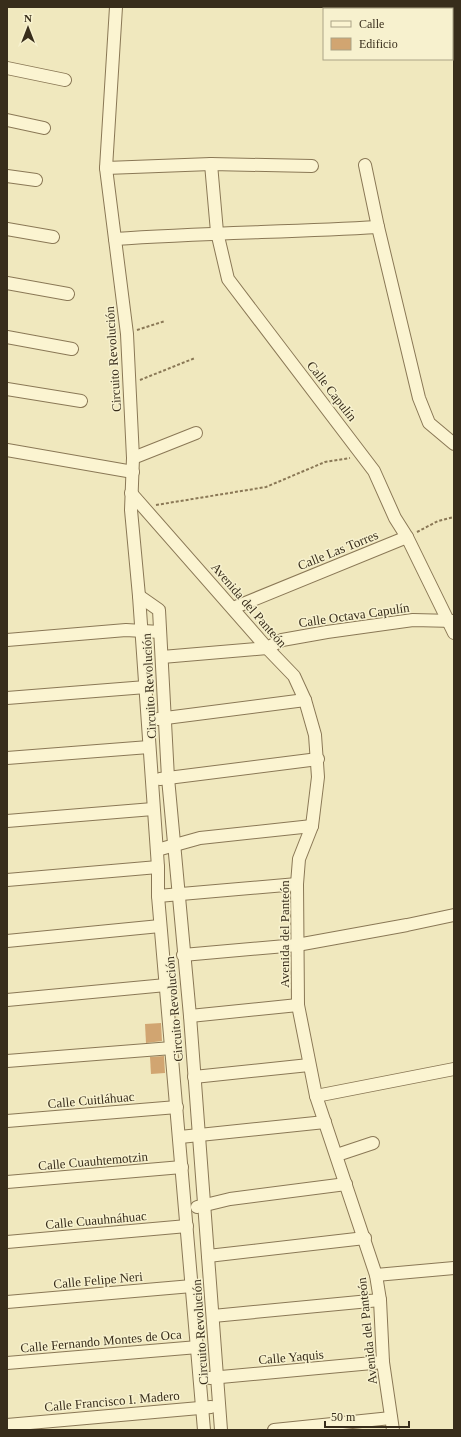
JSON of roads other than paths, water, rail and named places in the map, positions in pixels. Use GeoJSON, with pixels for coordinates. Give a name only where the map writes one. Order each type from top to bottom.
{"type":"FeatureCollection","features":[{"type":"Feature","properties":{"kind":"street","name":"Circuito Revolución"},"geometry":{"type":"LineString","coordinates":[[116,7],[106,168],[127,334],[133,472],[131,510],[146,687],[158,867],[160,926],[180,1137],[204,1430]]}},
{"type":"Feature","properties":{"kind":"street"},"geometry":{"type":"LineString","coordinates":[[7,68],[65,80]]}},
{"type":"Feature","properties":{"kind":"street"},"geometry":{"type":"LineString","coordinates":[[7,120],[44,128]]}},
{"type":"Feature","properties":{"kind":"street"},"geometry":{"type":"LineString","coordinates":[[106,168],[212,164],[312,166]]}},
{"type":"Feature","properties":{"kind":"street","name":"Calle Capulín"},"geometry":{"type":"LineString","coordinates":[[212,164],[217,232],[228,279],[374,471],[395,518],[407,537],[451,621],[454,633]]}},
{"type":"Feature","properties":{"kind":"street"},"geometry":{"type":"LineString","coordinates":[[366,165],[378,227],[419,398],[429,423],[454,444]]}},
{"type":"Feature","properties":{"kind":"street"},"geometry":{"type":"LineString","coordinates":[[7,176],[36,180]]}},
{"type":"Feature","properties":{"kind":"street"},"geometry":{"type":"LineString","coordinates":[[115,239],[217,232],[292,232],[378,227]]}},
{"type":"Feature","properties":{"kind":"street"},"geometry":{"type":"LineString","coordinates":[[7,229],[53,237]]}},
{"type":"Feature","properties":{"kind":"street"},"geometry":{"type":"LineString","coordinates":[[7,282],[68,294]]}},
{"type":"Feature","properties":{"kind":"street"},"geometry":{"type":"LineString","coordinates":[[7,337],[72,349]]}},
{"type":"Feature","properties":{"kind":"street"},"geometry":{"type":"LineString","coordinates":[[7,389],[81,401]]}},
{"type":"Feature","properties":{"kind":"street"},"geometry":{"type":"LineString","coordinates":[[132,458],[196,433]]}},
{"type":"Feature","properties":{"kind":"street"},"geometry":{"type":"LineString","coordinates":[[7,450],[133,472]]}},
{"type":"Feature","properties":{"kind":"street","name":"Avenida del Panteón"},"geometry":{"type":"LineString","coordinates":[[132,493],[267,648],[294,676],[305,700],[315,736],[318,759],[312,826],[299,859],[297,884],[298,1006],[316,1096],[365,1238],[376,1275],[380,1300],[383,1362],[392,1424]]}},
{"type":"Feature","properties":{"kind":"street","name":"Calle Las Torres"},"geometry":{"type":"LineString","coordinates":[[233,608],[407,537]]}},
{"type":"Feature","properties":{"kind":"street","name":"Circuito Revolución"},"geometry":{"type":"LineString","coordinates":[[139,596],[159,610],[168,778],[175,845],[183,955],[190,1016],[221,1430]]}},
{"type":"Feature","properties":{"kind":"street","name":"Calle Octava Capulín"},"geometry":{"type":"LineString","coordinates":[[267,648],[282,640],[327,632],[413,620],[451,621]]}},
{"type":"Feature","properties":{"kind":"street"},"geometry":{"type":"LineString","coordinates":[[7,640],[126,630],[160,632]]}},
{"type":"Feature","properties":{"kind":"street"},"geometry":{"type":"LineString","coordinates":[[162,657],[267,648]]}},
{"type":"Feature","properties":{"kind":"street"},"geometry":{"type":"LineString","coordinates":[[7,698],[146,687]]}},
{"type":"Feature","properties":{"kind":"street"},"geometry":{"type":"LineString","coordinates":[[148,720],[305,700]]}},
{"type":"Feature","properties":{"kind":"street"},"geometry":{"type":"LineString","coordinates":[[7,758],[149,747]]}},
{"type":"Feature","properties":{"kind":"street"},"geometry":{"type":"LineString","coordinates":[[152,780],[318,759]]}},
{"type":"Feature","properties":{"kind":"street"},"geometry":{"type":"LineString","coordinates":[[7,821],[153,809]]}},
{"type":"Feature","properties":{"kind":"street"},"geometry":{"type":"LineString","coordinates":[[157,850],[200,838],[312,826]]}},
{"type":"Feature","properties":{"kind":"street"},"geometry":{"type":"LineString","coordinates":[[7,880],[158,867]]}},
{"type":"Feature","properties":{"kind":"street"},"geometry":{"type":"LineString","coordinates":[[158,896],[297,884]]}},
{"type":"Feature","properties":{"kind":"street"},"geometry":{"type":"LineString","coordinates":[[183,955],[297,945],[454,915]]}},
{"type":"Feature","properties":{"kind":"street"},"geometry":{"type":"LineString","coordinates":[[7,941],[160,926]]}},
{"type":"Feature","properties":{"kind":"street"},"geometry":{"type":"LineString","coordinates":[[7,1000],[166,985]]}},
{"type":"Feature","properties":{"kind":"street"},"geometry":{"type":"LineString","coordinates":[[190,1016],[298,1006]]}},
{"type":"Feature","properties":{"kind":"street"},"geometry":{"type":"LineString","coordinates":[[7,1061],[172,1048]]}},
{"type":"Feature","properties":{"kind":"street"},"geometry":{"type":"LineString","coordinates":[[194,1077],[309,1065]]}},
{"type":"Feature","properties":{"kind":"street"},"geometry":{"type":"LineString","coordinates":[[316,1096],[454,1069]]}},
{"type":"Feature","properties":{"kind":"street","name":"Calle Cuitláhuac"},"geometry":{"type":"LineString","coordinates":[[7,1121],[177,1107]]}},
{"type":"Feature","properties":{"kind":"street"},"geometry":{"type":"LineString","coordinates":[[180,1137],[325,1122]]}},
{"type":"Feature","properties":{"kind":"street"},"geometry":{"type":"LineString","coordinates":[[337,1155],[373,1143]]}},
{"type":"Feature","properties":{"kind":"street","name":"Calle Cuauhtemotzin"},"geometry":{"type":"LineString","coordinates":[[7,1182],[182,1167]]}},
{"type":"Feature","properties":{"kind":"street"},"geometry":{"type":"LineString","coordinates":[[186,1209],[230,1198],[346,1184]]}},
{"type":"Feature","properties":{"kind":"street","name":"Calle Cuauhnáhuac"},"geometry":{"type":"LineString","coordinates":[[7,1242],[187,1226]]}},
{"type":"Feature","properties":{"kind":"street"},"geometry":{"type":"LineString","coordinates":[[208,1256],[365,1238]]}},
{"type":"Feature","properties":{"kind":"street"},"geometry":{"type":"LineString","coordinates":[[376,1275],[454,1268]]}},
{"type":"Feature","properties":{"kind":"street","name":"Calle Felipe Neri"},"geometry":{"type":"LineString","coordinates":[[7,1302],[192,1286]]}},
{"type":"Feature","properties":{"kind":"street"},"geometry":{"type":"LineString","coordinates":[[212,1316],[380,1300]]}},
{"type":"Feature","properties":{"kind":"street","name":"Calle Fernando Montes de Oca"},"geometry":{"type":"LineString","coordinates":[[7,1363],[198,1347]]}},
{"type":"Feature","properties":{"kind":"street","name":"Calle Yaquis"},"geometry":{"type":"LineString","coordinates":[[200,1379],[383,1362]]}},
{"type":"Feature","properties":{"kind":"street","name":"Calle Francisco I. Madero"},"geometry":{"type":"LineString","coordinates":[[7,1425],[220,1406]]}},
{"type":"Feature","properties":{"kind":"street"},"geometry":{"type":"LineString","coordinates":[[274,1430],[392,1424]]}}]}
